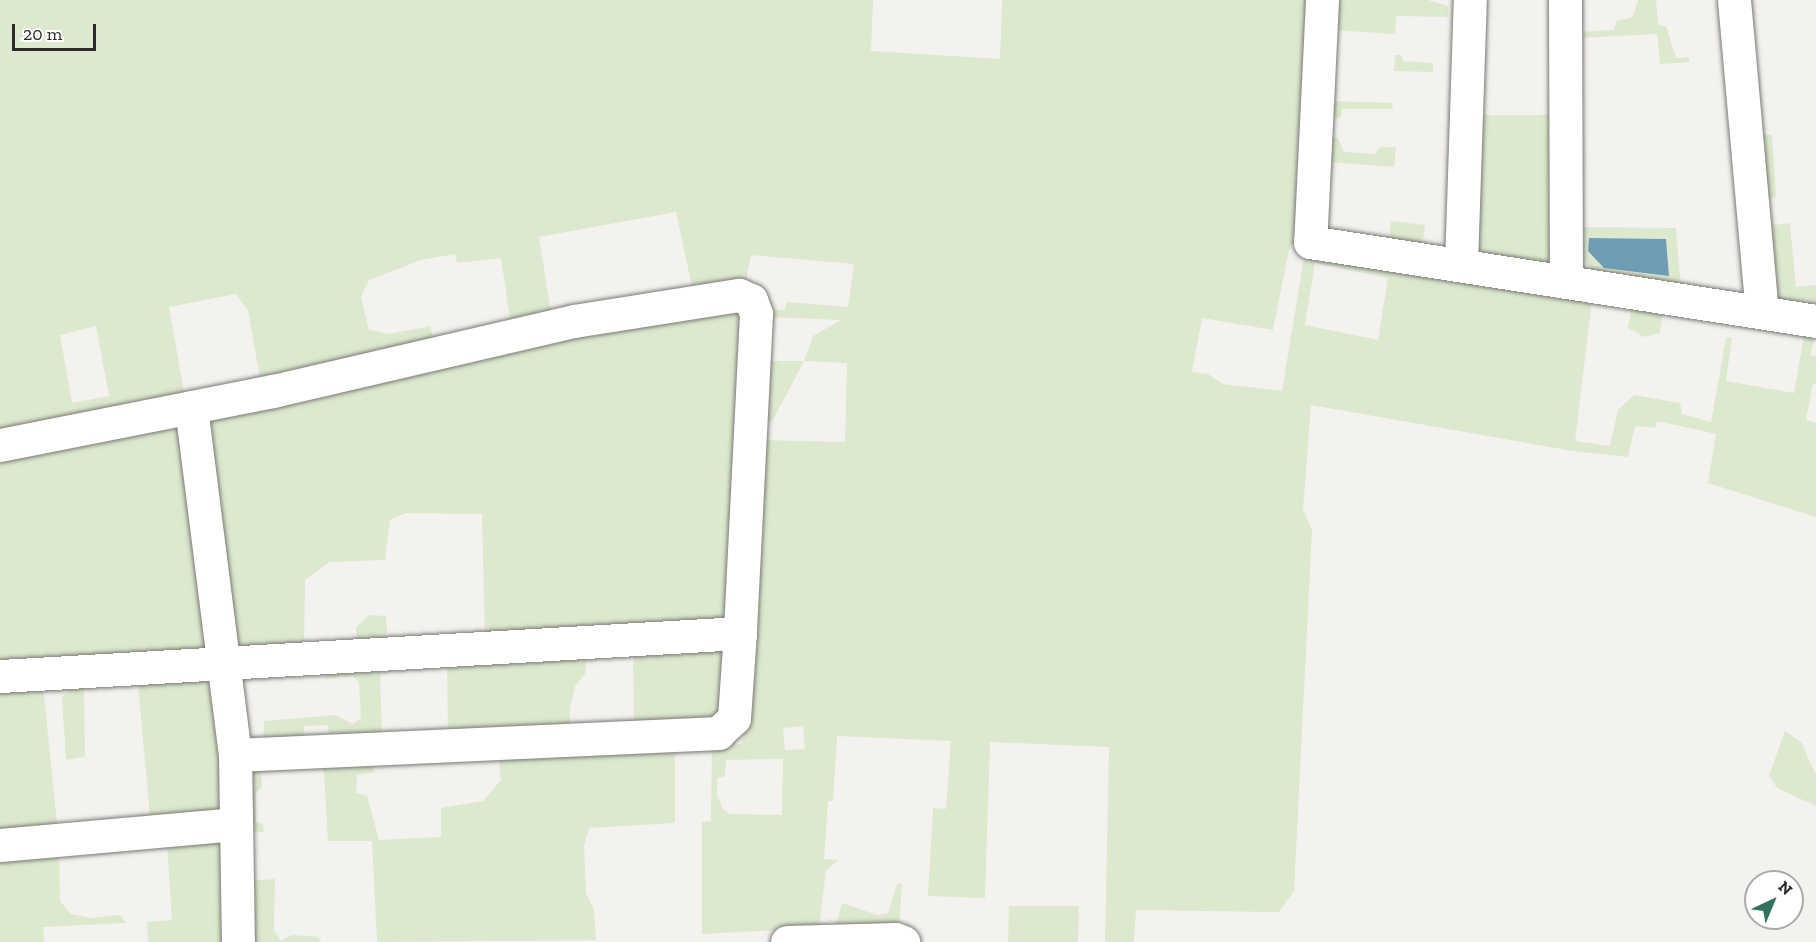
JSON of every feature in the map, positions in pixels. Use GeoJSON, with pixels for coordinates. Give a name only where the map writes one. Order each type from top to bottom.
{"type":"FeatureCollection","features":[{"type":"Feature","properties":{"kind":"street"},"geometry":{"type":"LineString","coordinates":[[1322,0],[1310,242],[1816,321]]}},
{"type":"Feature","properties":{"kind":"street"},"geometry":{"type":"LineString","coordinates":[[1461,265],[1470,0]]}},
{"type":"Feature","properties":{"kind":"street"},"geometry":{"type":"LineString","coordinates":[[1565,0],[1566,282]]}},
{"type":"Feature","properties":{"kind":"street"},"geometry":{"type":"LineString","coordinates":[[1734,0],[1762,311]]}},
{"type":"Feature","properties":{"kind":"street"},"geometry":{"type":"LineString","coordinates":[[0,445],[385,367],[574,321],[739,295],[751,300],[756,314],[734,718],[718,733],[236,755]]}},
{"type":"Feature","properties":{"kind":"street"},"geometry":{"type":"LineString","coordinates":[[190,407],[236,755],[238,942]]}},
{"type":"Feature","properties":{"kind":"street"},"geometry":{"type":"LineString","coordinates":[[0,676],[740,633]]}},
{"type":"Feature","properties":{"kind":"street"},"geometry":{"type":"LineString","coordinates":[[0,844],[236,824]]}},
{"type":"Feature","properties":{"kind":"street"},"geometry":{"type":"LineString","coordinates":[[787,942],[895,939],[903,942]]}},
{"type":"Feature","properties":{"kind":"green space"},"geometry":{"type":"Polygon","coordinates":[[[0,0],[873,0],[871,51],[1000,59],[1002,0],[1315,0],[1305,223],[1289,250],[1273,330],[1202,318],[1192,372],[1208,374],[1223,384],[1282,391],[1305,251],[1592,301],[1575,441],[1610,446],[1618,410],[1634,395],[1680,403],[1682,414],[1711,422],[1726,338],[1732,338],[1726,381],[1794,393],[1805,330],[1816,332],[1810,355],[1816,356],[1816,384],[1813,383],[1806,420],[1816,423],[1816,517],[1708,483],[1716,434],[1657,421],[1655,428],[1635,426],[1628,457],[1573,451],[1311,405],[1303,510],[1312,530],[1294,891],[1279,912],[1136,910],[1134,942],[1105,942],[1109,747],[990,742],[985,898],[928,896],[933,808],[946,809],[951,741],[837,736],[833,801],[828,801],[824,859],[839,860],[826,870],[819,928],[702,934],[702,822],[711,821],[712,746],[741,744],[744,736],[752,646],[761,440],[845,442],[847,363],[804,361],[813,336],[841,320],[767,317],[768,309],[785,310],[787,302],[848,307],[854,264],[751,255],[745,286],[694,296],[676,212],[539,237],[552,319],[511,327],[501,258],[457,263],[455,254],[421,260],[369,280],[361,297],[369,330],[389,334],[430,326],[434,343],[716,297],[745,312],[731,618],[485,641],[482,514],[406,513],[390,520],[385,560],[329,562],[305,580],[304,647],[0,670],[0,438],[187,417],[260,378],[248,311],[236,294],[169,307],[185,398],[0,430],[0,0]],[[1315,263],[1305,325],[1378,340],[1388,278],[1315,263]],[[96,326],[60,335],[72,403],[109,396],[96,326]],[[803,726],[783,728],[785,750],[805,749],[803,726]],[[783,759],[726,760],[725,776],[717,778],[717,796],[723,809],[730,814],[782,815],[783,759]]]}},
{"type":"Feature","properties":{"kind":"green space"},"geometry":{"type":"Polygon","coordinates":[[[1334,0],[1428,0],[1448,6],[1448,17],[1396,16],[1395,34],[1333,30],[1334,0]]]}},
{"type":"Feature","properties":{"kind":"green space"},"geometry":{"type":"Polygon","coordinates":[[[1638,0],[1656,0],[1658,25],[1666,26],[1676,58],[1689,57],[1689,62],[1660,64],[1657,34],[1577,38],[1577,32],[1614,30],[1617,21],[1633,17],[1638,0]]]}},
{"type":"Feature","properties":{"kind":"green space"},"geometry":{"type":"Polygon","coordinates":[[[1395,55],[1401,55],[1403,61],[1433,63],[1433,72],[1394,71],[1395,55]]]}},
{"type":"Feature","properties":{"kind":"green space"},"geometry":{"type":"Polygon","coordinates":[[[1331,101],[1393,103],[1392,109],[1342,109],[1341,118],[1330,117],[1331,101]]]}},
{"type":"Feature","properties":{"kind":"green space"},"geometry":{"type":"Polygon","coordinates":[[[1476,115],[1550,115],[1550,271],[1483,261],[1470,249],[1476,115]]]}},
{"type":"Feature","properties":{"kind":"green space"},"geometry":{"type":"Polygon","coordinates":[[[1757,135],[1772,135],[1776,197],[1763,199],[1757,135]]]}},
{"type":"Feature","properties":{"kind":"green space"},"geometry":{"type":"Polygon","coordinates":[[[1328,138],[1338,138],[1344,152],[1375,154],[1380,147],[1396,147],[1394,167],[1327,162],[1328,138]]]}},
{"type":"Feature","properties":{"kind":"green space"},"geometry":{"type":"Polygon","coordinates":[[[1391,221],[1425,225],[1422,250],[1389,245],[1391,221]]]}},
{"type":"Feature","properties":{"kind":"green space"},"geometry":{"type":"Polygon","coordinates":[[[1790,223],[1796,287],[1816,285],[1816,312],[1783,306],[1770,292],[1764,226],[1790,223]]]}},
{"type":"Feature","properties":{"kind":"green space"},"geometry":{"type":"Polygon","coordinates":[[[1578,227],[1676,228],[1681,289],[1599,277],[1579,255],[1578,227]],[[1589,238],[1588,251],[1669,276],[1666,239],[1589,238]]]}},
{"type":"Feature","properties":{"kind":"green space"},"geometry":{"type":"Polygon","coordinates":[[[1632,304],[1663,312],[1660,333],[1644,337],[1628,328],[1632,304]]]}},
{"type":"Feature","properties":{"kind":"green space"},"geometry":{"type":"Polygon","coordinates":[[[763,361],[804,361],[772,422],[760,421],[763,361]]]}},
{"type":"Feature","properties":{"kind":"green space"},"geometry":{"type":"Polygon","coordinates":[[[369,615],[386,616],[387,631],[383,641],[357,647],[356,627],[369,615]]]}},
{"type":"Feature","properties":{"kind":"green space"},"geometry":{"type":"Polygon","coordinates":[[[727,646],[726,718],[634,728],[633,648],[727,646]]]}},
{"type":"Feature","properties":{"kind":"green space"},"geometry":{"type":"Polygon","coordinates":[[[588,650],[585,674],[575,686],[570,709],[570,730],[675,747],[675,823],[589,828],[584,846],[586,893],[594,910],[596,940],[377,942],[372,841],[328,841],[324,772],[319,765],[266,768],[261,772],[262,787],[256,792],[256,822],[263,824],[264,832],[245,831],[247,772],[253,765],[374,757],[374,772],[357,775],[356,793],[367,796],[379,840],[441,837],[441,808],[483,801],[501,780],[498,749],[448,735],[447,659],[588,650]]]}},
{"type":"Feature","properties":{"kind":"green space"},"geometry":{"type":"Polygon","coordinates":[[[380,666],[382,740],[329,742],[328,725],[304,726],[304,744],[263,745],[264,721],[335,715],[353,724],[361,718],[359,682],[353,676],[325,679],[323,669],[380,666]]]}},
{"type":"Feature","properties":{"kind":"green space"},"geometry":{"type":"Polygon","coordinates":[[[214,671],[226,810],[151,827],[137,674],[214,671]]]}},
{"type":"Feature","properties":{"kind":"green space"},"geometry":{"type":"Polygon","coordinates":[[[84,684],[85,757],[66,760],[62,697],[74,685],[84,684]]]}},
{"type":"Feature","properties":{"kind":"green space"},"geometry":{"type":"Polygon","coordinates":[[[0,688],[40,688],[44,695],[57,823],[0,837],[0,688]]]}},
{"type":"Feature","properties":{"kind":"green space"},"geometry":{"type":"Polygon","coordinates":[[[1785,731],[1801,742],[1816,775],[1816,806],[1777,788],[1769,776],[1785,731]]]}},
{"type":"Feature","properties":{"kind":"green space"},"geometry":{"type":"Polygon","coordinates":[[[221,835],[228,942],[148,942],[147,922],[172,920],[167,842],[221,835]]]}},
{"type":"Feature","properties":{"kind":"green space"},"geometry":{"type":"Polygon","coordinates":[[[59,852],[60,901],[71,914],[91,918],[120,915],[126,923],[43,927],[44,942],[0,942],[0,855],[59,852]]]}},
{"type":"Feature","properties":{"kind":"green space"},"geometry":{"type":"Polygon","coordinates":[[[275,879],[274,930],[281,941],[292,935],[318,937],[321,942],[248,942],[249,881],[275,879]]]}},
{"type":"Feature","properties":{"kind":"green space"},"geometry":{"type":"Polygon","coordinates":[[[902,883],[899,930],[834,931],[842,903],[877,915],[888,913],[897,884],[902,883]]]}},
{"type":"Feature","properties":{"kind":"green space"},"geometry":{"type":"Polygon","coordinates":[[[1009,906],[1079,906],[1078,942],[1008,942],[1009,906]]]}},
{"type":"Feature","properties":{"kind":"water"},"geometry":{"type":"Polygon","coordinates":[[[1589,238],[1666,239],[1669,276],[1604,268],[1588,251],[1589,238]]]}}]}
